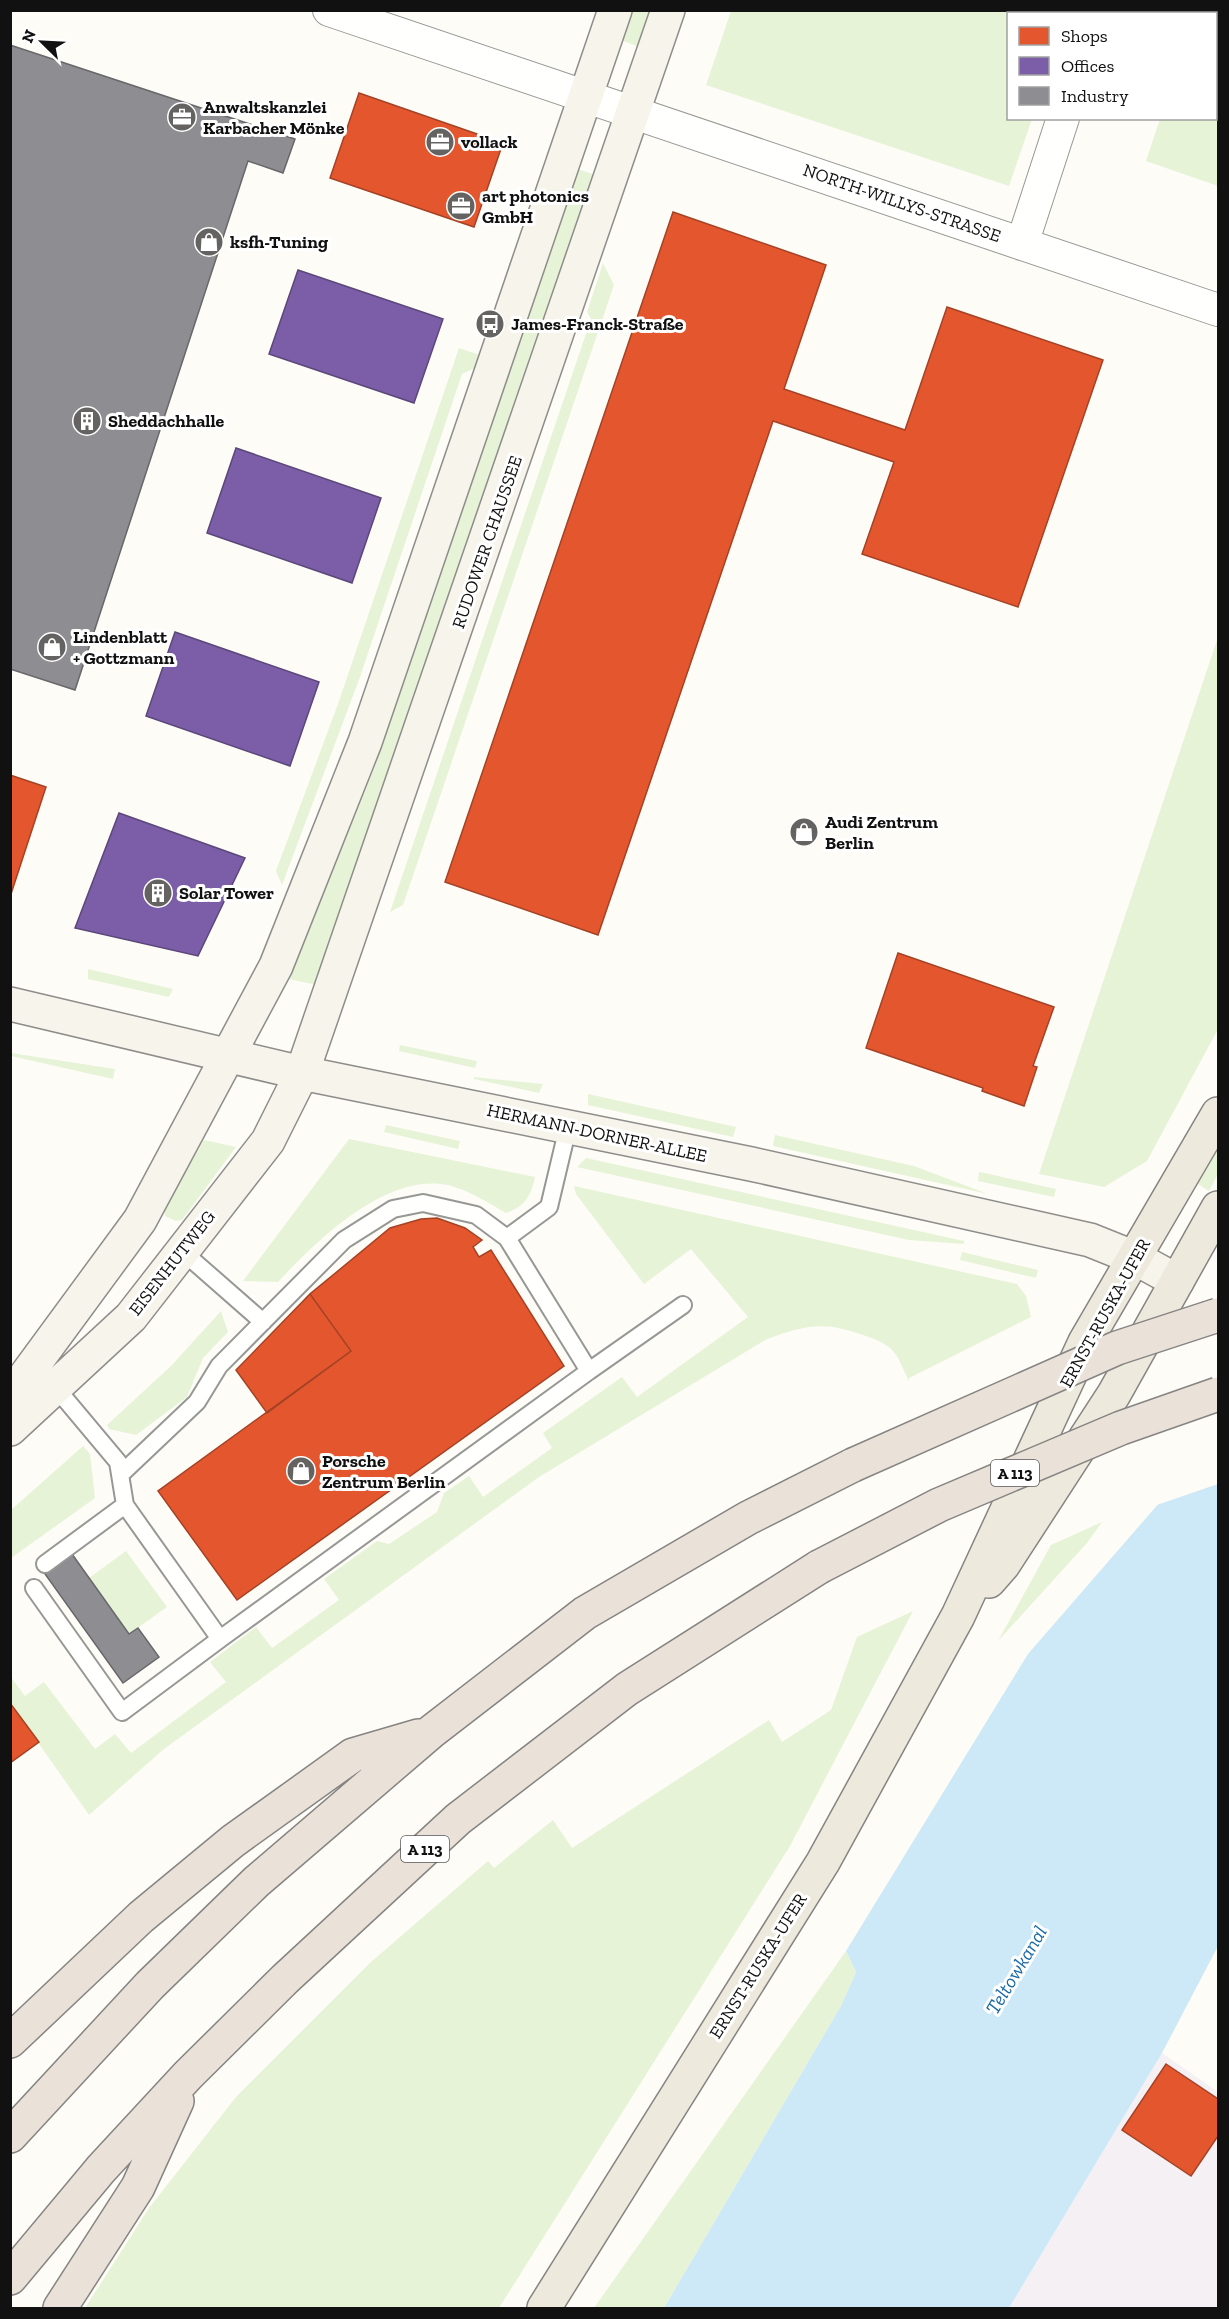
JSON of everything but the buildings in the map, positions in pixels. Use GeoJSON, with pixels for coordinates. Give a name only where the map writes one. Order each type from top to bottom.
{"type":"FeatureCollection","features":[{"type":"Feature","properties":{"kind":"highway"},"geometry":{"type":"LineString","coordinates":[[10,2136],[150,1985],[256,1882],[431,1732],[585,1613],[748,1518],[853,1465],[1116,1348],[1218,1315]]}},
{"type":"Feature","properties":{"kind":"highway","name":"A 113"},"geometry":{"type":"LineString","coordinates":[[10,2278],[101,2169],[189,2075],[285,1979],[458,1819],[627,1689],[819,1567],[950,1501],[1121,1428],[1218,1394]]}},
{"type":"Feature","properties":{"kind":"highway"},"geometry":{"type":"LineString","coordinates":[[10,2041],[141,1917],[233,1841],[353,1755],[431,1732]]}},
{"type":"Feature","properties":{"kind":"highway"},"geometry":{"type":"LineString","coordinates":[[60,2308],[138,2187],[189,2075]]}},
{"type":"Feature","properties":{"kind":"main road","name":"ERNST-RUSKA-UFER"},"geometry":{"type":"LineString","coordinates":[[544,2308],[824,1862],[958,1616],[1085,1342],[1218,1114]]}},
{"type":"Feature","properties":{"kind":"main road","name":"ERNST-RUSKA-UFER"},"geometry":{"type":"LineString","coordinates":[[958,1616],[1010,1555],[1114,1394],[1218,1208]]}},
{"type":"Feature","properties":{"kind":"street"},"geometry":{"type":"LineString","coordinates":[[329,10],[585,97]]}},
{"type":"Feature","properties":{"kind":"street"},"geometry":{"type":"LineString","coordinates":[[10,1397],[140,1220],[276,966],[365,742],[615,10]]}},
{"type":"Feature","properties":{"kind":"street","name":"RUDOWER CHAUSSEE"},"geometry":{"type":"LineString","coordinates":[[302,1072],[668,10]]}},
{"type":"Feature","properties":{"kind":"street","name":"NORTH-WILLYS-STRASSE"},"geometry":{"type":"LineString","coordinates":[[585,97],[1218,310]]}},
{"type":"Feature","properties":{"kind":"street"},"geometry":{"type":"LineString","coordinates":[[1022,244],[1062,120]]}},
{"type":"Feature","properties":{"kind":"street","name":"HERMANN-DORNER-ALLEE"},"geometry":{"type":"LineString","coordinates":[[10,1004],[302,1072],[1090,1240],[1135,1258],[1177,1281]]}},
{"type":"Feature","properties":{"kind":"street","name":"EISENHUTWEG"},"geometry":{"type":"LineString","coordinates":[[10,1429],[131,1317],[268,1141],[302,1072]]}},
{"type":"Feature","properties":{"kind":"lane"},"geometry":{"type":"LineString","coordinates":[[507,1238],[549,1206],[568,1127]]}},
{"type":"Feature","properties":{"kind":"lane"},"geometry":{"type":"LineString","coordinates":[[120,1475],[197,1402],[219,1366],[344,1240],[393,1209],[423,1203],[476,1215],[507,1238],[589,1371]]}},
{"type":"Feature","properties":{"kind":"lane"},"geometry":{"type":"LineString","coordinates":[[182,1251],[263,1322]]}},
{"type":"Feature","properties":{"kind":"lane"},"geometry":{"type":"LineString","coordinates":[[34,1588],[122,1712],[683,1305]]}},
{"type":"Feature","properties":{"kind":"lane"},"geometry":{"type":"LineString","coordinates":[[56,1388],[118,1462],[125,1505],[220,1640]]}},
{"type":"Feature","properties":{"kind":"lane"},"geometry":{"type":"LineString","coordinates":[[45,1564],[125,1505]]}},
{"type":"Feature","properties":{"kind":"shaded area"},"geometry":{"type":"Polygon","coordinates":[[[1162,2053],[1218,2092],[1218,2308],[1009,2308],[1162,2053]]]}},
{"type":"Feature","properties":{"kind":"green space"},"geometry":{"type":"Polygon","coordinates":[[[731,10],[1067,11],[1007,12],[1007,120],[1032,120],[1009,186],[706,85],[731,10]]]}},
{"type":"Feature","properties":{"kind":"green space"},"geometry":{"type":"Polygon","coordinates":[[[631,11],[651,11],[639,47],[621,40],[631,11]]]}},
{"type":"Feature","properties":{"kind":"green space"},"geometry":{"type":"Polygon","coordinates":[[[1218,11],[1218,186],[1146,161],[1160,120],[1217,120],[1217,12],[1194,12],[1218,11]]]}},
{"type":"Feature","properties":{"kind":"green space"},"geometry":{"type":"Polygon","coordinates":[[[578,169],[595,175],[317,985],[289,979],[374,769],[578,169]]]}},
{"type":"Feature","properties":{"kind":"green space"},"geometry":{"type":"Polygon","coordinates":[[[603,263],[614,285],[403,905],[390,912],[591,319],[587,312],[603,263]]]}},
{"type":"Feature","properties":{"kind":"green space"},"geometry":{"type":"Polygon","coordinates":[[[459,348],[480,355],[475,368],[462,374],[360,677],[282,885],[276,871],[338,704],[459,348]]]}},
{"type":"Feature","properties":{"kind":"green space"},"geometry":{"type":"Polygon","coordinates":[[[1218,637],[1218,1029],[1147,1161],[1104,1187],[1039,1174],[1218,637]]]}},
{"type":"Feature","properties":{"kind":"green space"},"geometry":{"type":"Polygon","coordinates":[[[88,969],[173,989],[169,997],[88,979],[88,969]]]}},
{"type":"Feature","properties":{"kind":"green space"},"geometry":{"type":"Polygon","coordinates":[[[400,1045],[477,1061],[475,1068],[399,1051],[400,1045]]]}},
{"type":"Feature","properties":{"kind":"green space"},"geometry":{"type":"Polygon","coordinates":[[[11,1053],[115,1069],[113,1079],[11,1056],[11,1053]]]}},
{"type":"Feature","properties":{"kind":"green space"},"geometry":{"type":"Polygon","coordinates":[[[474,1077],[543,1084],[539,1093],[474,1079],[474,1077]]]}},
{"type":"Feature","properties":{"kind":"green space"},"geometry":{"type":"Polygon","coordinates":[[[588,1094],[736,1127],[733,1137],[588,1105],[588,1094]]]}},
{"type":"Feature","properties":{"kind":"green space"},"geometry":{"type":"Polygon","coordinates":[[[386,1125],[460,1141],[458,1149],[384,1132],[386,1125]]]}},
{"type":"Feature","properties":{"kind":"green space"},"geometry":{"type":"Polygon","coordinates":[[[775,1135],[914,1166],[988,1194],[773,1146],[775,1135]]]}},
{"type":"Feature","properties":{"kind":"green space"},"geometry":{"type":"Polygon","coordinates":[[[349,1139],[535,1177],[526,1200],[518,1208],[506,1213],[471,1193],[448,1185],[424,1184],[401,1189],[377,1199],[354,1213],[312,1248],[278,1282],[243,1281],[349,1139]]]}},
{"type":"Feature","properties":{"kind":"green space"},"geometry":{"type":"Polygon","coordinates":[[[204,1140],[236,1147],[182,1220],[176,1221],[165,1216],[165,1208],[204,1140]]]}},
{"type":"Feature","properties":{"kind":"green space"},"geometry":{"type":"Polygon","coordinates":[[[1218,1150],[1218,1174],[1209,1191],[1198,1184],[1218,1150]]]}},
{"type":"Feature","properties":{"kind":"green space"},"geometry":{"type":"Polygon","coordinates":[[[586,1158],[964,1241],[964,1244],[909,1240],[577,1167],[586,1158]]]}},
{"type":"Feature","properties":{"kind":"green space"},"geometry":{"type":"Polygon","coordinates":[[[979,1172],[1056,1189],[1054,1197],[978,1181],[979,1172]]]}},
{"type":"Feature","properties":{"kind":"green space"},"geometry":{"type":"Polygon","coordinates":[[[574,1186],[1017,1284],[1026,1296],[1031,1317],[909,1378],[909,1381],[891,1349],[879,1341],[852,1331],[816,1326],[767,1339],[539,1477],[164,1749],[89,1815],[11,1704],[10,1676],[25,1696],[44,1682],[95,1749],[115,1734],[131,1753],[226,1682],[210,1662],[256,1627],[272,1648],[339,1600],[324,1579],[377,1541],[389,1544],[437,1512],[444,1493],[469,1476],[483,1497],[552,1448],[543,1433],[622,1377],[637,1397],[748,1317],[691,1249],[644,1284],[576,1194],[574,1186]]]}},
{"type":"Feature","properties":{"kind":"green space"},"geometry":{"type":"Polygon","coordinates":[[[962,1252],[1038,1270],[1036,1278],[960,1260],[962,1252]]]}},
{"type":"Feature","properties":{"kind":"green space"},"geometry":{"type":"Polygon","coordinates":[[[221,1311],[228,1332],[203,1358],[187,1397],[136,1435],[109,1429],[107,1425],[171,1366],[221,1311]]]}},
{"type":"Feature","properties":{"kind":"green space"},"geometry":{"type":"Polygon","coordinates":[[[83,1446],[90,1454],[95,1498],[11,1558],[11,1510],[83,1446]]]}},
{"type":"Feature","properties":{"kind":"green space"},"geometry":{"type":"Polygon","coordinates":[[[1102,1522],[1087,1543],[998,1641],[1051,1545],[1102,1522]]]}},
{"type":"Feature","properties":{"kind":"green space"},"geometry":{"type":"Polygon","coordinates":[[[126,1551],[167,1607],[129,1634],[89,1578],[126,1551]]]}},
{"type":"Feature","properties":{"kind":"green space"},"geometry":{"type":"Polygon","coordinates":[[[913,1611],[790,1846],[499,2308],[85,2308],[149,2208],[236,2097],[371,1962],[488,1861],[494,1868],[553,1820],[572,1848],[769,1720],[782,1742],[831,1710],[857,1637],[913,1611]]]}},
{"type":"Feature","properties":{"kind":"green space"},"geometry":{"type":"Polygon","coordinates":[[[846,1951],[856,1972],[841,2006],[664,2308],[594,2308],[846,1951]]]}},
{"type":"Feature","properties":{"kind":"water","name":"Teltowkanal"},"geometry":{"type":"Polygon","coordinates":[[[1218,1406],[1218,1946],[1162,2053],[1009,2308],[664,2308],[841,2006],[856,1972],[846,1951],[1028,1654],[1173,1487],[1218,1406]]]}},
{"type":"Feature","properties":{"kind":"pier"},"geometry":{"type":"Polygon","coordinates":[[[1218,1403],[1218,1484],[1151,1507],[1170,1485],[1218,1403]]]}},
{"type":"Feature","properties":{"kind":"place","name":"Anwaltskanzlei Karbacher Mönke"},"geometry":{"type":"Point","coordinates":[182,117]}},
{"type":"Feature","properties":{"kind":"place","name":"vollack"},"geometry":{"type":"Point","coordinates":[440,142]}},
{"type":"Feature","properties":{"kind":"place","name":"art photonics GmbH"},"geometry":{"type":"Point","coordinates":[461,206]}},
{"type":"Feature","properties":{"kind":"place","name":"ksfh-Tuning"},"geometry":{"type":"Point","coordinates":[209,242]}},
{"type":"Feature","properties":{"kind":"place","name":"James-Franck-Straße"},"geometry":{"type":"Point","coordinates":[490,324]}},
{"type":"Feature","properties":{"kind":"place","name":"Sheddachhalle"},"geometry":{"type":"Point","coordinates":[87,421]}},
{"type":"Feature","properties":{"kind":"place","name":"Lindenblatt + Gottzmann"},"geometry":{"type":"Point","coordinates":[52,647]}},
{"type":"Feature","properties":{"kind":"place","name":"Audi Zentrum Berlin"},"geometry":{"type":"Point","coordinates":[804,832]}},
{"type":"Feature","properties":{"kind":"place","name":"Solar Tower"},"geometry":{"type":"Point","coordinates":[158,893]}},
{"type":"Feature","properties":{"kind":"place","name":"Porsche Zentrum Berlin"},"geometry":{"type":"Point","coordinates":[301,1471]}}]}
